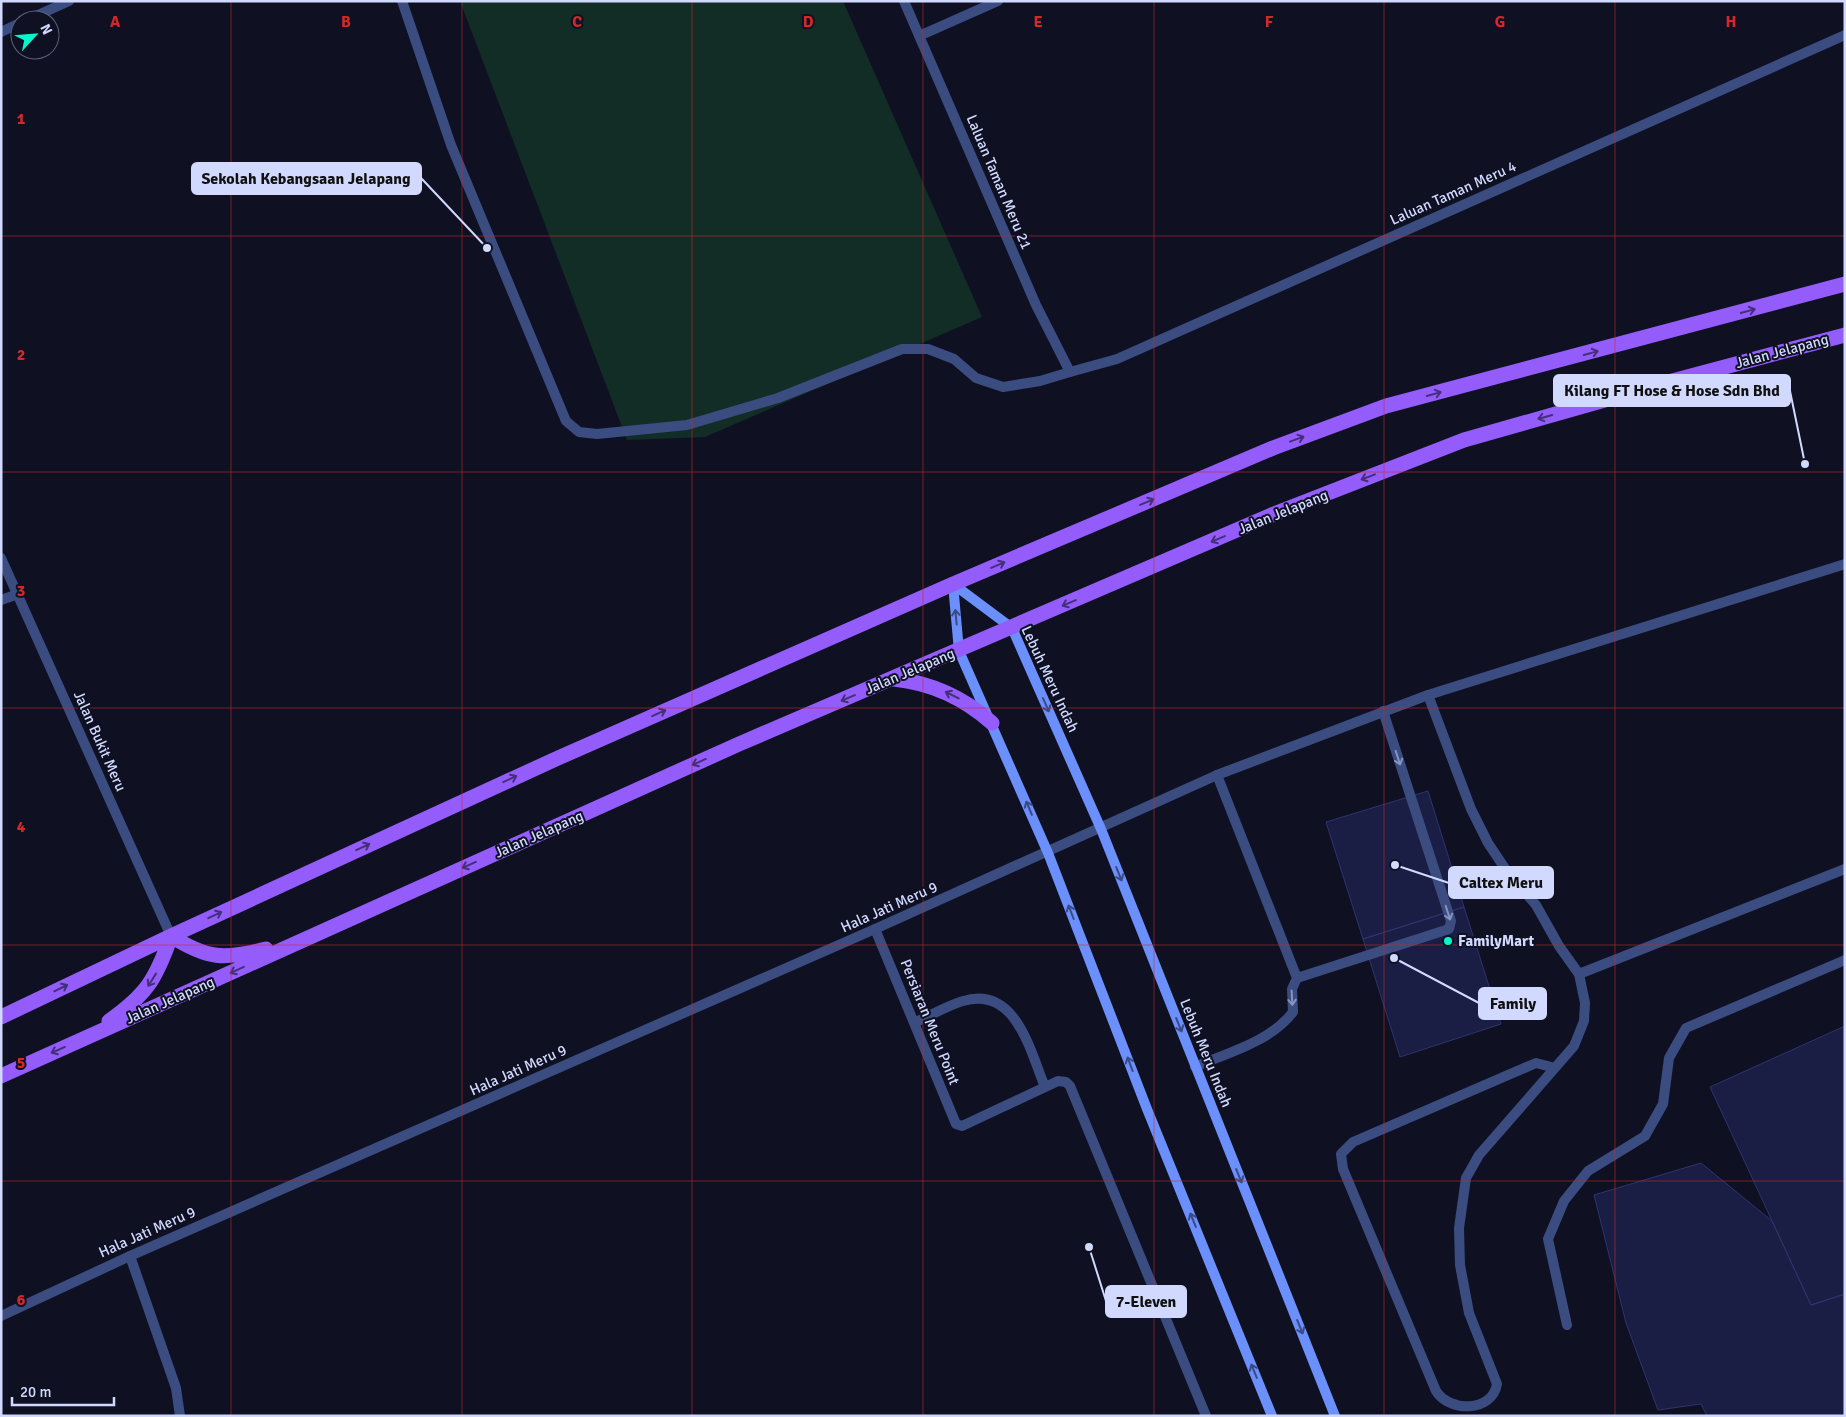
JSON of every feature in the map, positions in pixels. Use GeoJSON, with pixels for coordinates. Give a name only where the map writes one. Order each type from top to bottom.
{"type":"FeatureCollection","features":[{"type":"Feature","properties":{"kind":"main road"},"geometry":{"type":"LineString","coordinates":[[1,1017],[171,936],[558,758],[953,584],[1273,448],[1386,406],[1845,284]]}},
{"type":"Feature","properties":{"kind":"main road","name":"Jalan Jelapang"},"geometry":{"type":"LineString","coordinates":[[1,1076],[739,744],[1274,514],[1464,440],[1845,334]]}},
{"type":"Feature","properties":{"kind":"main road"},"geometry":{"type":"LineString","coordinates":[[953,584],[959,651],[1048,853],[1147,1109],[1272,1416]]}},
{"type":"Feature","properties":{"kind":"main road","name":"Lebuh Meru Indah"},"geometry":{"type":"LineString","coordinates":[[953,584],[1012,628],[1101,829],[1336,1416]]}},
{"type":"Feature","properties":{"kind":"main road"},"geometry":{"type":"LineString","coordinates":[[893,679],[926,684],[949,693],[970,704],[992,723]]}},
{"type":"Feature","properties":{"kind":"main road"},"geometry":{"type":"LineString","coordinates":[[171,936],[197,951],[222,956],[254,952],[313,935]]}},
{"type":"Feature","properties":{"kind":"main road"},"geometry":{"type":"LineString","coordinates":[[90,1036],[148,988],[161,964],[171,936]]}},
{"type":"Feature","properties":{"kind":"street"},"geometry":{"type":"LineString","coordinates":[[50,10],[69,1]]}},
{"type":"Feature","properties":{"kind":"street","name":"Laluan Taman Meru 4"},"geometry":{"type":"LineString","coordinates":[[402,1],[452,146],[566,421],[579,432],[596,434],[687,425],[778,398],[902,349],[928,349],[954,359],[976,378],[1004,387],[1040,382],[1117,358],[1845,35]]}},
{"type":"Feature","properties":{"kind":"street","name":"Laluan Taman Meru 21"},"geometry":{"type":"LineString","coordinates":[[904,1],[1036,305],[1070,372]]}},
{"type":"Feature","properties":{"kind":"street"},"geometry":{"type":"LineString","coordinates":[[920,36],[998,1]]}},
{"type":"Feature","properties":{"kind":"street","name":"Jalan Bukit Meru"},"geometry":{"type":"LineString","coordinates":[[1,558],[171,936]]}},
{"type":"Feature","properties":{"kind":"street","name":"Hala Jati Meru 9"},"geometry":{"type":"LineString","coordinates":[[1,1316],[130,1256],[875,930],[1218,775],[1428,695],[1845,564]]}},
{"type":"Feature","properties":{"kind":"street"},"geometry":{"type":"LineString","coordinates":[[1,600],[18,594]]}},
{"type":"Feature","properties":{"kind":"street"},"geometry":{"type":"LineString","coordinates":[[1428,695],[1471,809],[1488,843],[1506,870],[1536,905],[1559,946],[1579,974],[1585,1003],[1584,1021],[1574,1046],[1479,1155],[1466,1178],[1459,1228],[1460,1265],[1469,1313],[1497,1384],[1494,1394],[1482,1402],[1473,1406],[1454,1406],[1441,1398],[1436,1391],[1343,1169],[1340,1154],[1353,1142],[1536,1063],[1554,1068]]}},
{"type":"Feature","properties":{"kind":"street"},"geometry":{"type":"LineString","coordinates":[[1297,978],[1449,929],[1451,922],[1384,711]]}},
{"type":"Feature","properties":{"kind":"street"},"geometry":{"type":"LineString","coordinates":[[1195,1067],[1266,1037],[1284,1024],[1293,1012],[1292,989],[1297,978],[1218,775]]}},
{"type":"Feature","properties":{"kind":"street"},"geometry":{"type":"LineString","coordinates":[[1579,974],[1845,869]]}},
{"type":"Feature","properties":{"kind":"street","name":"Persiaran Meru Point"},"geometry":{"type":"LineString","coordinates":[[875,930],[955,1122],[958,1125],[962,1126],[1045,1087]]}},
{"type":"Feature","properties":{"kind":"street"},"geometry":{"type":"LineString","coordinates":[[1567,1325],[1548,1239],[1564,1201],[1588,1171],[1645,1136],[1663,1104],[1669,1058],[1686,1028],[1845,960]]}},
{"type":"Feature","properties":{"kind":"street"},"geometry":{"type":"LineString","coordinates":[[914,1023],[963,1001],[979,998],[1002,1004],[1018,1024],[1045,1087],[1061,1081],[1070,1086],[1206,1416]]}},
{"type":"Feature","properties":{"kind":"street"},"geometry":{"type":"LineString","coordinates":[[130,1256],[176,1388],[180,1416]]}},
{"type":"Feature","properties":{"kind":"green space"},"geometry":{"type":"Polygon","coordinates":[[[460,1],[843,1],[982,317],[705,437],[627,440],[460,1]]]}},
{"type":"Feature","properties":{"kind":"building"},"geometry":{"type":"Polygon","coordinates":[[[1428,791],[1464,907],[1363,939],[1326,822],[1428,791]]]}},
{"type":"Feature","properties":{"kind":"building"},"geometry":{"type":"Polygon","coordinates":[[[1464,907],[1501,1024],[1400,1057],[1363,939],[1464,907]]]}},
{"type":"Feature","properties":{"kind":"building"},"geometry":{"type":"Polygon","coordinates":[[[1845,1026],[1845,1294],[1811,1305],[1710,1087],[1845,1026]]]}},
{"type":"Feature","properties":{"kind":"building"},"geometry":{"type":"Polygon","coordinates":[[[1701,1163],[1772,1221],[1811,1305],[1845,1294],[1845,1416],[1707,1416],[1701,1404],[1658,1410],[1626,1323],[1594,1195],[1701,1163]]]}},
{"type":"Feature","properties":{"kind":"place","name":"Sekolah Kebangsaan Jelapang"},"geometry":{"type":"Point","coordinates":[487,248]}},
{"type":"Feature","properties":{"kind":"place","name":"Kilang FT Hose & Hose Sdn Bhd"},"geometry":{"type":"Point","coordinates":[1805,464]}},
{"type":"Feature","properties":{"kind":"place","name":"Caltex Meru"},"geometry":{"type":"Point","coordinates":[1395,865]}},
{"type":"Feature","properties":{"kind":"place","name":"FamilyMart"},"geometry":{"type":"Point","coordinates":[1448,941]}},
{"type":"Feature","properties":{"kind":"place","name":"Family"},"geometry":{"type":"Point","coordinates":[1394,958]}},
{"type":"Feature","properties":{"kind":"place","name":"7-Eleven"},"geometry":{"type":"Point","coordinates":[1089,1247]}}]}
